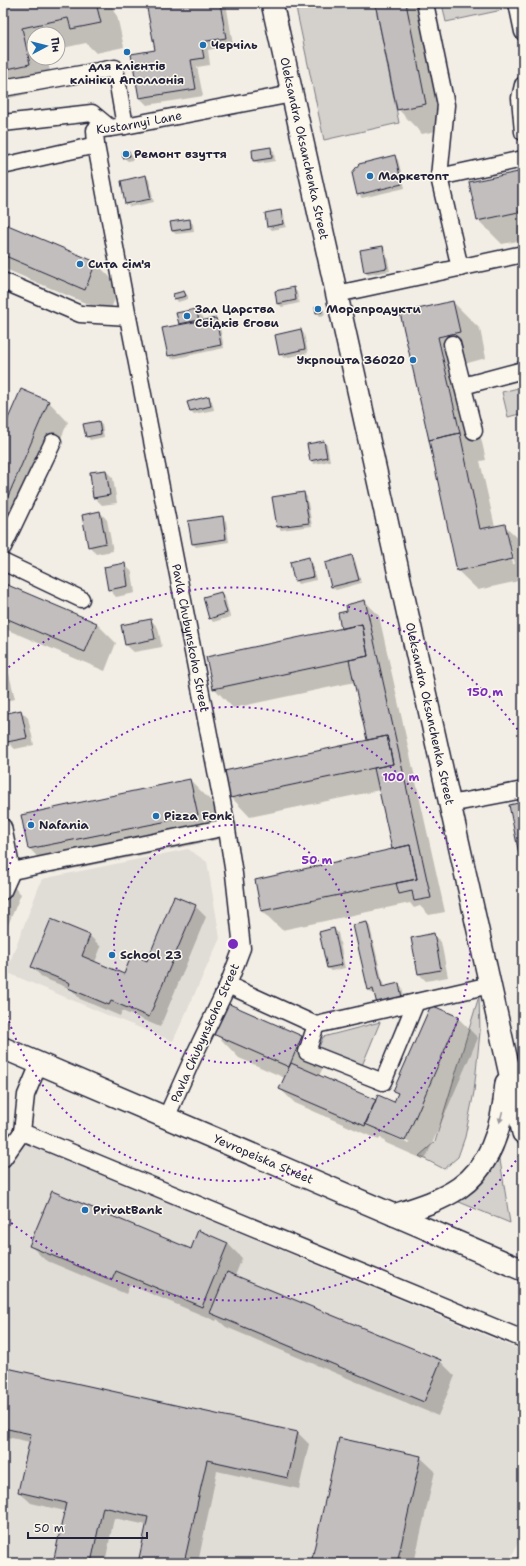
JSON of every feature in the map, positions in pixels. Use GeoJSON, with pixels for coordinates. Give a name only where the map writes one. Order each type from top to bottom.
{"type":"FeatureCollection","features":[{"type":"Feature","properties":{"kind":"main road","name":"Oleksandra Oksanchenka Street"},"geometry":{"type":"LineString","coordinates":[[272,3],[523,1133]]}},
{"type":"Feature","properties":{"kind":"main road","name":"Yevropeiska Street"},"geometry":{"type":"LineString","coordinates":[[3,1048],[523,1270]]}},
{"type":"Feature","properties":{"kind":"main road"},"geometry":{"type":"LineString","coordinates":[[394,1215],[431,1202],[458,1188],[469,1180],[480,1167],[492,1145],[501,1118],[508,1064]]}},
{"type":"Feature","properties":{"kind":"street"},"geometry":{"type":"LineString","coordinates":[[425,3],[446,105],[438,177],[460,268]]}},
{"type":"Feature","properties":{"kind":"street"},"geometry":{"type":"LineString","coordinates":[[520,7],[523,32]]}},
{"type":"Feature","properties":{"kind":"street"},"geometry":{"type":"LineString","coordinates":[[3,88],[115,68],[118,127]]}},
{"type":"Feature","properties":{"kind":"street"},"geometry":{"type":"LineString","coordinates":[[523,85],[520,98],[523,132]]}},
{"type":"Feature","properties":{"kind":"street","name":"Kustarnyi Lane"},"geometry":{"type":"LineString","coordinates":[[3,166],[96,145],[96,130],[292,94]]}},
{"type":"Feature","properties":{"kind":"street"},"geometry":{"type":"LineString","coordinates":[[3,123],[92,113],[118,127]]}},
{"type":"Feature","properties":{"kind":"street","name":"Pavla Chubynskoho Street"},"geometry":{"type":"LineString","coordinates":[[96,145],[226,827],[234,874],[242,948],[228,985],[166,1118]]}},
{"type":"Feature","properties":{"kind":"street"},"geometry":{"type":"LineString","coordinates":[[438,177],[523,159]]}},
{"type":"Feature","properties":{"kind":"street"},"geometry":{"type":"LineString","coordinates":[[337,294],[523,254]]}},
{"type":"Feature","properties":{"kind":"street"},"geometry":{"type":"LineString","coordinates":[[3,281],[80,314],[128,317]]}},
{"type":"Feature","properties":{"kind":"street"},"geometry":{"type":"LineString","coordinates":[[452,344],[474,431]]}},
{"type":"Feature","properties":{"kind":"street"},"geometry":{"type":"LineString","coordinates":[[463,386],[523,370]]}},
{"type":"Feature","properties":{"kind":"street"},"geometry":{"type":"LineString","coordinates":[[3,546],[53,442]]}},
{"type":"Feature","properties":{"kind":"street"},"geometry":{"type":"LineString","coordinates":[[3,562],[81,599]]}},
{"type":"Feature","properties":{"kind":"street"},"geometry":{"type":"LineString","coordinates":[[450,804],[523,790]]}},
{"type":"Feature","properties":{"kind":"street"},"geometry":{"type":"LineString","coordinates":[[3,827],[8,868],[3,891]]}},
{"type":"Feature","properties":{"kind":"street"},"geometry":{"type":"LineString","coordinates":[[8,868],[226,827]]}},
{"type":"Feature","properties":{"kind":"street"},"geometry":{"type":"LineString","coordinates":[[228,985],[316,1026],[490,984]]}},
{"type":"Feature","properties":{"kind":"street"},"geometry":{"type":"LineString","coordinates":[[316,1026],[307,1052],[383,1082],[416,1002]]}},
{"type":"Feature","properties":{"kind":"street"},"geometry":{"type":"LineString","coordinates":[[3,1159],[22,1132],[26,1095],[39,1064]]}},
{"type":"Feature","properties":{"kind":"street"},"geometry":{"type":"LineString","coordinates":[[22,1132],[523,1339]]}},
{"type":"Feature","properties":{"kind":"shaded area"},"geometry":{"type":"Polygon","coordinates":[[[295,3],[375,3],[399,123],[324,140],[295,3]]]}},
{"type":"Feature","properties":{"kind":"shaded area"},"geometry":{"type":"Polygon","coordinates":[[[442,3],[501,3],[502,10],[446,22],[442,3]]]}},
{"type":"Feature","properties":{"kind":"shaded area"},"geometry":{"type":"Polygon","coordinates":[[[522,387],[523,413],[508,417],[502,392],[522,387]]]}},
{"type":"Feature","properties":{"kind":"shaded area","name":"School 23"},"geometry":{"type":"Polygon","coordinates":[[[188,849],[207,862],[220,938],[173,1041],[6,972],[42,879],[188,849]]]}},
{"type":"Feature","properties":{"kind":"shaded area"},"geometry":{"type":"Polygon","coordinates":[[[479,996],[480,1032],[474,1092],[465,1137],[458,1157],[444,1169],[419,1156],[435,1142],[479,996]]]}},
{"type":"Feature","properties":{"kind":"shaded area"},"geometry":{"type":"Polygon","coordinates":[[[380,1022],[361,1068],[318,1050],[323,1037],[380,1022]]]}},
{"type":"Feature","properties":{"kind":"shaded area"},"geometry":{"type":"Polygon","coordinates":[[[3,1134],[523,1351],[523,1533],[508,1563],[3,1563],[3,1134]]]}},
{"type":"Feature","properties":{"kind":"shaded area"},"geometry":{"type":"Polygon","coordinates":[[[495,1159],[500,1160],[510,1223],[452,1199],[495,1159]]]}},
{"type":"Feature","properties":{"kind":"building"},"geometry":{"type":"Polygon","coordinates":[[[3,3],[96,3],[101,23],[71,29],[68,18],[22,28],[26,46],[26,65],[3,70],[3,3]]]}},
{"type":"Feature","properties":{"kind":"building"},"geometry":{"type":"Polygon","coordinates":[[[146,3],[220,3],[226,38],[201,42],[204,58],[191,60],[196,89],[139,98],[131,54],[155,50],[146,3]]]}},
{"type":"Feature","properties":{"kind":"building"},"geometry":{"type":"Polygon","coordinates":[[[375,3],[406,3],[426,104],[397,110],[375,3]]]}},
{"type":"Feature","properties":{"kind":"building"},"geometry":{"type":"Polygon","coordinates":[[[271,147],[272,158],[253,161],[252,150],[271,147]]]}},
{"type":"Feature","properties":{"kind":"building","name":"Ремонт взуття"},"geometry":{"type":"Polygon","coordinates":[[[129,151],[130,156],[123,158],[122,152],[129,151]]]}},
{"type":"Feature","properties":{"kind":"building"},"geometry":{"type":"Polygon","coordinates":[[[395,155],[402,184],[357,195],[352,173],[359,164],[395,155]]]}},
{"type":"Feature","properties":{"kind":"building"},"geometry":{"type":"Polygon","coordinates":[[[523,171],[523,211],[477,221],[469,182],[523,171]]]}},
{"type":"Feature","properties":{"kind":"building"},"geometry":{"type":"Polygon","coordinates":[[[146,175],[151,199],[125,204],[121,181],[146,175]]]}},
{"type":"Feature","properties":{"kind":"building"},"geometry":{"type":"Polygon","coordinates":[[[281,210],[283,224],[267,227],[265,213],[281,210]]]}},
{"type":"Feature","properties":{"kind":"building"},"geometry":{"type":"Polygon","coordinates":[[[190,219],[191,228],[172,231],[170,222],[190,219]]]}},
{"type":"Feature","properties":{"kind":"building"},"geometry":{"type":"Polygon","coordinates":[[[3,223],[96,262],[85,290],[3,255],[3,223]]]}},
{"type":"Feature","properties":{"kind":"building"},"geometry":{"type":"Polygon","coordinates":[[[383,246],[387,268],[364,272],[360,250],[383,246]]]}},
{"type":"Feature","properties":{"kind":"building"},"geometry":{"type":"Polygon","coordinates":[[[294,287],[296,300],[277,304],[275,291],[294,287]]]}},
{"type":"Feature","properties":{"kind":"building"},"geometry":{"type":"Polygon","coordinates":[[[184,291],[186,296],[174,299],[173,294],[184,291]]]}},
{"type":"Feature","properties":{"kind":"building"},"geometry":{"type":"Polygon","coordinates":[[[453,301],[460,332],[438,337],[460,433],[429,440],[400,313],[453,301]]]}},
{"type":"Feature","properties":{"kind":"building","name":"Морепродукти"},"geometry":{"type":"Polygon","coordinates":[[[321,306],[322,312],[316,313],[315,307],[321,306]]]}},
{"type":"Feature","properties":{"kind":"building","name":"Зал Царства Cвідків Єгови"},"geometry":{"type":"Polygon","coordinates":[[[196,309],[199,320],[179,324],[176,313],[196,309]]]}},
{"type":"Feature","properties":{"kind":"building"},"geometry":{"type":"Polygon","coordinates":[[[216,318],[221,345],[168,356],[162,328],[216,318]]]}},
{"type":"Feature","properties":{"kind":"building"},"geometry":{"type":"Polygon","coordinates":[[[301,329],[305,349],[279,355],[275,335],[301,329]]]}},
{"type":"Feature","properties":{"kind":"building"},"geometry":{"type":"Polygon","coordinates":[[[21,389],[49,401],[3,508],[3,430],[21,389]]]}},
{"type":"Feature","properties":{"kind":"building"},"geometry":{"type":"Polygon","coordinates":[[[209,396],[211,406],[190,411],[187,402],[209,396]]]}},
{"type":"Feature","properties":{"kind":"building"},"geometry":{"type":"Polygon","coordinates":[[[99,421],[101,434],[86,437],[83,424],[99,421]]]}},
{"type":"Feature","properties":{"kind":"building"},"geometry":{"type":"Polygon","coordinates":[[[460,433],[480,529],[505,524],[513,559],[457,571],[429,440],[460,433]]]}},
{"type":"Feature","properties":{"kind":"building"},"geometry":{"type":"Polygon","coordinates":[[[324,441],[327,457],[310,461],[307,444],[324,441]]]}},
{"type":"Feature","properties":{"kind":"building"},"geometry":{"type":"Polygon","coordinates":[[[106,470],[110,495],[93,498],[90,472],[106,470]]]}},
{"type":"Feature","properties":{"kind":"building"},"geometry":{"type":"Polygon","coordinates":[[[304,492],[309,523],[277,527],[272,497],[304,492]]]}},
{"type":"Feature","properties":{"kind":"building"},"geometry":{"type":"Polygon","coordinates":[[[100,511],[106,543],[88,547],[82,515],[100,511]]]}},
{"type":"Feature","properties":{"kind":"building"},"geometry":{"type":"Polygon","coordinates":[[[223,516],[226,539],[192,544],[188,521],[223,516]]]}},
{"type":"Feature","properties":{"kind":"building"},"geometry":{"type":"Polygon","coordinates":[[[352,555],[359,580],[331,587],[325,563],[352,555]]]}},
{"type":"Feature","properties":{"kind":"building"},"geometry":{"type":"Polygon","coordinates":[[[309,557],[313,577],[294,581],[290,562],[309,557]]]}},
{"type":"Feature","properties":{"kind":"building"},"geometry":{"type":"Polygon","coordinates":[[[125,563],[128,586],[108,590],[104,567],[125,563]]]}},
{"type":"Feature","properties":{"kind":"building"},"geometry":{"type":"Polygon","coordinates":[[[3,583],[97,623],[85,652],[3,617],[3,583]]]}},
{"type":"Feature","properties":{"kind":"building"},"geometry":{"type":"Polygon","coordinates":[[[221,592],[227,613],[209,619],[203,597],[221,592]]]}},
{"type":"Feature","properties":{"kind":"building"},"geometry":{"type":"Polygon","coordinates":[[[365,600],[431,898],[414,901],[412,891],[399,894],[396,883],[417,879],[410,845],[392,849],[374,768],[393,764],[387,736],[367,740],[349,660],[368,656],[362,624],[341,629],[338,613],[347,611],[346,605],[365,600]]]}},
{"type":"Feature","properties":{"kind":"building"},"geometry":{"type":"Polygon","coordinates":[[[151,619],[155,639],[125,645],[121,625],[151,619]]]}},
{"type":"Feature","properties":{"kind":"building"},"geometry":{"type":"Polygon","coordinates":[[[362,624],[368,656],[213,689],[206,657],[362,624]]]}},
{"type":"Feature","properties":{"kind":"building"},"geometry":{"type":"Polygon","coordinates":[[[3,668],[8,691],[3,692],[3,668]]]}},
{"type":"Feature","properties":{"kind":"building"},"geometry":{"type":"Polygon","coordinates":[[[21,710],[27,738],[7,742],[3,727],[3,714],[21,710]]]}},
{"type":"Feature","properties":{"kind":"building"},"geometry":{"type":"Polygon","coordinates":[[[387,736],[393,764],[230,798],[224,771],[387,736]]]}},
{"type":"Feature","properties":{"kind":"building"},"geometry":{"type":"Polygon","coordinates":[[[190,779],[198,815],[28,849],[21,815],[190,779]]]}},
{"type":"Feature","properties":{"kind":"building"},"geometry":{"type":"Polygon","coordinates":[[[523,802],[523,874],[509,805],[523,802]]]}},
{"type":"Feature","properties":{"kind":"building"},"geometry":{"type":"Polygon","coordinates":[[[410,845],[417,879],[261,911],[255,880],[410,845]]]}},
{"type":"Feature","properties":{"kind":"building"},"geometry":{"type":"Polygon","coordinates":[[[174,896],[196,905],[149,1017],[111,1001],[109,1005],[68,988],[70,983],[31,967],[51,919],[90,935],[82,956],[124,974],[132,954],[147,961],[174,896]]]}},
{"type":"Feature","properties":{"kind":"building"},"geometry":{"type":"Polygon","coordinates":[[[367,922],[382,987],[399,983],[402,998],[377,1004],[373,989],[368,990],[353,925],[367,922]]]}},
{"type":"Feature","properties":{"kind":"building"},"geometry":{"type":"Polygon","coordinates":[[[334,928],[342,965],[327,968],[319,932],[334,928]]]}},
{"type":"Feature","properties":{"kind":"building"},"geometry":{"type":"Polygon","coordinates":[[[434,933],[441,970],[418,974],[411,938],[434,933]]]}},
{"type":"Feature","properties":{"kind":"building"},"geometry":{"type":"Polygon","coordinates":[[[227,1003],[302,1036],[289,1067],[213,1034],[227,1003]]]}},
{"type":"Feature","properties":{"kind":"building"},"geometry":{"type":"Polygon","coordinates":[[[431,1005],[459,1017],[405,1141],[365,1124],[378,1095],[394,1102],[398,1093],[393,1091],[431,1005]]]}},
{"type":"Feature","properties":{"kind":"building"},"geometry":{"type":"Polygon","coordinates":[[[291,1063],[376,1100],[365,1126],[279,1089],[291,1063]]]}},
{"type":"Feature","properties":{"kind":"building"},"geometry":{"type":"Polygon","coordinates":[[[52,1191],[191,1249],[198,1230],[228,1243],[202,1307],[116,1271],[112,1280],[29,1246],[52,1191]]]}},
{"type":"Feature","properties":{"kind":"building"},"geometry":{"type":"Polygon","coordinates":[[[227,1272],[441,1360],[424,1402],[210,1313],[227,1272]]]}},
{"type":"Feature","properties":{"kind":"building"},"geometry":{"type":"Polygon","coordinates":[[[7,1368],[298,1432],[288,1478],[207,1460],[184,1563],[138,1563],[148,1517],[103,1507],[91,1563],[53,1563],[66,1503],[18,1492],[31,1434],[3,1428],[3,1389],[7,1368]]]}},
{"type":"Feature","properties":{"kind":"building"},"geometry":{"type":"Polygon","coordinates":[[[339,1438],[421,1456],[397,1563],[311,1563],[339,1438]]]}},
{"type":"Feature","properties":{"kind":"place","name":"Черчіль"},"geometry":{"type":"Point","coordinates":[203,45]}},
{"type":"Feature","properties":{"kind":"place","name":"для клієнтів клініки Аполлонія"},"geometry":{"type":"Point","coordinates":[127,52]}},
{"type":"Feature","properties":{"kind":"place","name":"Ремонт взуття"},"geometry":{"type":"Point","coordinates":[126,154]}},
{"type":"Feature","properties":{"kind":"place","name":"Маркетопт"},"geometry":{"type":"Point","coordinates":[370,176]}},
{"type":"Feature","properties":{"kind":"place","name":"Сита сім'я"},"geometry":{"type":"Point","coordinates":[80,264]}},
{"type":"Feature","properties":{"kind":"place","name":"Морепродукти"},"geometry":{"type":"Point","coordinates":[318,309]}},
{"type":"Feature","properties":{"kind":"place","name":"Зал Царства Cвідків Єгови"},"geometry":{"type":"Point","coordinates":[187,316]}},
{"type":"Feature","properties":{"kind":"place","name":"Укрпошта 36020"},"geometry":{"type":"Point","coordinates":[413,360]}},
{"type":"Feature","properties":{"kind":"place","name":"Pizza Fonk"},"geometry":{"type":"Point","coordinates":[156,816]}},
{"type":"Feature","properties":{"kind":"place","name":"Nafania"},"geometry":{"type":"Point","coordinates":[31,825]}},
{"type":"Feature","properties":{"kind":"place","name":"School 23"},"geometry":{"type":"Point","coordinates":[112,955]}},
{"type":"Feature","properties":{"kind":"place","name":"PrivatBank"},"geometry":{"type":"Point","coordinates":[85,1210]}}]}
